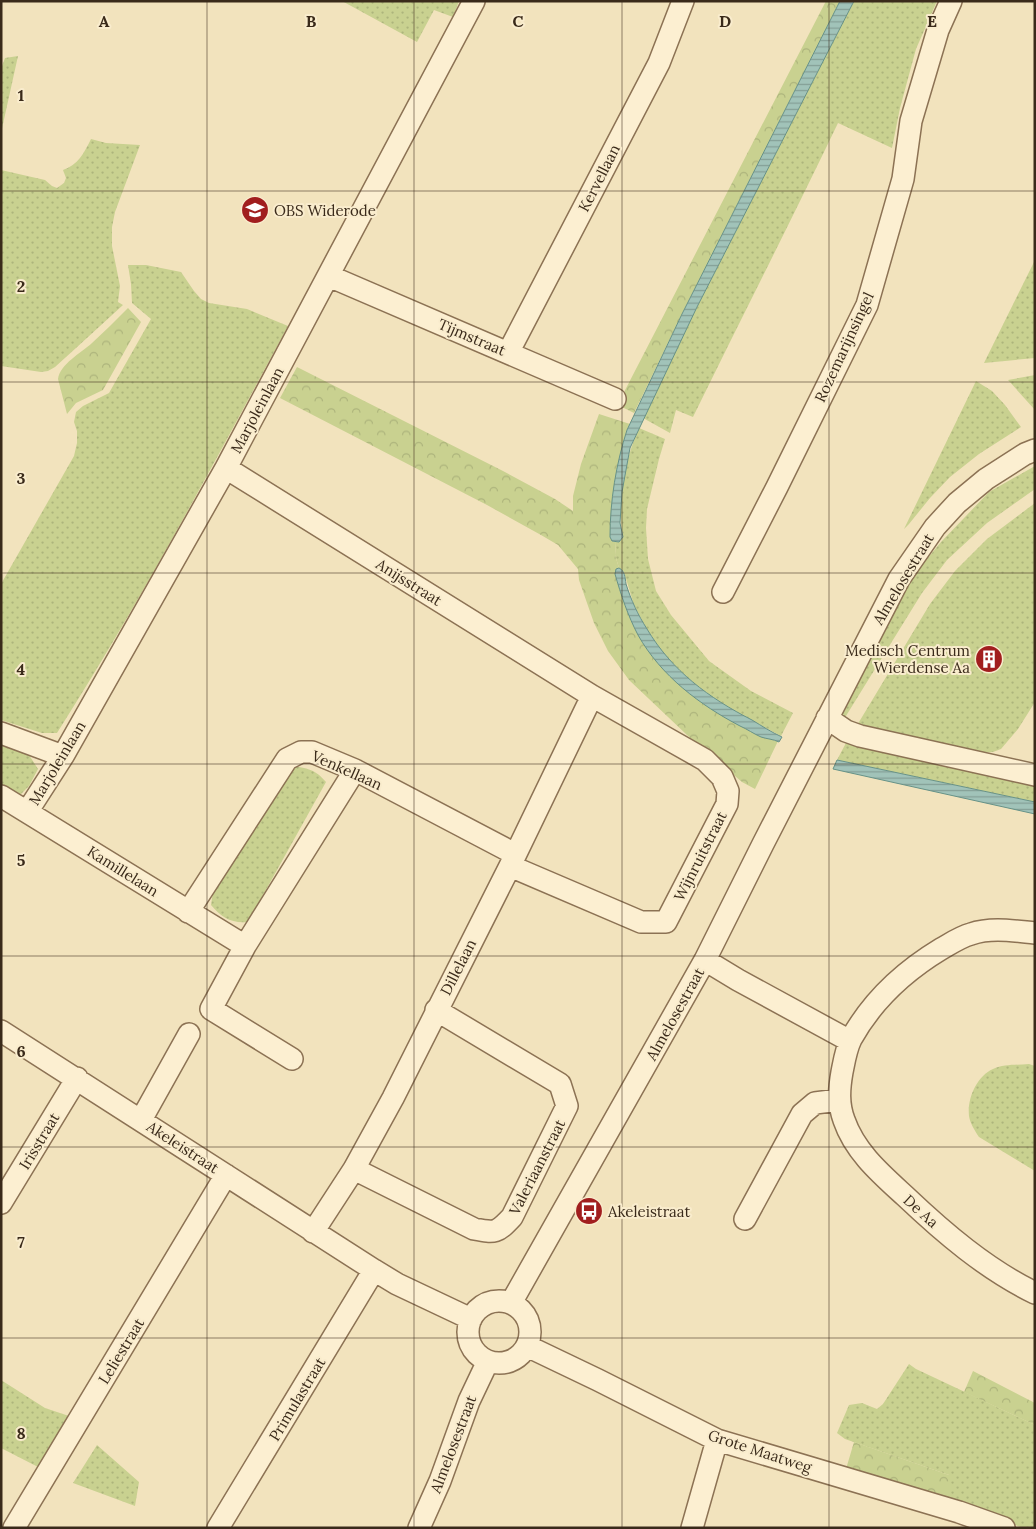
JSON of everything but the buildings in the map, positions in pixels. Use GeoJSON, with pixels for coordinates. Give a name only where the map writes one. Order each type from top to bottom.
{"type":"FeatureCollection","features":[{"type":"Feature","properties":{"kind":"street","name":"Marjoleinlaan"},"geometry":{"type":"LineString","coordinates":[[27,812],[63,756],[226,468],[474,1]]}},
{"type":"Feature","properties":{"kind":"street","name":"Kervellaan"},"geometry":{"type":"LineString","coordinates":[[508,352],[659,62],[683,1]]}},
{"type":"Feature","properties":{"kind":"street","name":"Rozemarijnsingel"},"geometry":{"type":"LineString","coordinates":[[723,592],[867,305],[903,180],[912,121],[938,30],[951,1]]}},
{"type":"Feature","properties":{"kind":"street","name":"Tijmstraat"},"geometry":{"type":"LineString","coordinates":[[329,276],[614,399]]}},
{"type":"Feature","properties":{"kind":"street","name":"Almelosestraat"},"geometry":{"type":"LineString","coordinates":[[511,1303],[705,960],[899,579],[935,527],[957,503],[986,479],[1025,454],[1035,450]]}},
{"type":"Feature","properties":{"kind":"street","name":"Anijsstraat"},"geometry":{"type":"LineString","coordinates":[[226,468],[592,696]]}},
{"type":"Feature","properties":{"kind":"street","name":"Dillelaan"},"geometry":{"type":"LineString","coordinates":[[313,1232],[354,1169],[393,1098],[513,860],[592,696]]}},
{"type":"Feature","properties":{"kind":"street","name":"Wijnruitstraat"},"geometry":{"type":"LineString","coordinates":[[513,860],[641,922],[666,922],[727,804],[728,791],[722,777],[705,760],[592,696]]}},
{"type":"Feature","properties":{"kind":"street"},"geometry":{"type":"LineString","coordinates":[[827,718],[846,731],[860,736],[1035,774]]}},
{"type":"Feature","properties":{"kind":"street"},"geometry":{"type":"LineString","coordinates":[[1,733],[63,756]]}},
{"type":"Feature","properties":{"kind":"street","name":"Venkellaan"},"geometry":{"type":"LineString","coordinates":[[188,912],[287,759],[301,752],[312,752],[354,770],[513,860]]}},
{"type":"Feature","properties":{"kind":"street"},"geometry":{"type":"LineString","coordinates":[[292,1059],[211,1009],[245,946],[354,770]]}},
{"type":"Feature","properties":{"kind":"street","name":"Kamillelaan"},"geometry":{"type":"LineString","coordinates":[[1,796],[245,946]]}},
{"type":"Feature","properties":{"kind":"street","name":"De Aa"},"geometry":{"type":"LineString","coordinates":[[1035,933],[996,930],[972,934],[953,942],[904,974],[884,992],[850,1040],[839,1088],[839,1100],[844,1120],[854,1140],[872,1165],[929,1220],[996,1271],[1035,1293]]}},
{"type":"Feature","properties":{"kind":"street"},"geometry":{"type":"LineString","coordinates":[[705,960],[738,980],[850,1040]]}},
{"type":"Feature","properties":{"kind":"street","name":"Valeriaanstraat"},"geometry":{"type":"LineString","coordinates":[[354,1169],[474,1229],[489,1232],[501,1230],[512,1217],[567,1106],[560,1084],[436,1010]]}},
{"type":"Feature","properties":{"kind":"street","name":"Akeleistraat"},"geometry":{"type":"LineString","coordinates":[[1,1031],[374,1270],[397,1284],[471,1319]]}},
{"type":"Feature","properties":{"kind":"street"},"geometry":{"type":"LineString","coordinates":[[141,1120],[189,1034]]}},
{"type":"Feature","properties":{"kind":"street","name":"Irisstraat"},"geometry":{"type":"LineString","coordinates":[[1,1203],[77,1078]]}},
{"type":"Feature","properties":{"kind":"street"},"geometry":{"type":"LineString","coordinates":[[744,1219],[802,1114],[815,1103],[839,1100]]}},
{"type":"Feature","properties":{"kind":"street","name":"Leliestraat"},"geometry":{"type":"LineString","coordinates":[[14,1528],[226,1175]]}},
{"type":"Feature","properties":{"kind":"street","name":"Primulastraat"},"geometry":{"type":"LineString","coordinates":[[218,1528],[374,1270]]}},
{"type":"Feature","properties":{"kind":"street"},"geometry":{"type":"LineString","coordinates":[[502,1301],[511,1303],[520,1308],[530,1326],[527,1346],[514,1359],[497,1363],[488,1361],[479,1356],[473,1348],[468,1328],[471,1319],[476,1311],[484,1305],[502,1301]]}},
{"type":"Feature","properties":{"kind":"street","name":"Grote Maatweg"},"geometry":{"type":"LineString","coordinates":[[527,1346],[717,1440],[959,1512],[997,1526]]}},
{"type":"Feature","properties":{"kind":"street","name":"Almelosestraat"},"geometry":{"type":"LineString","coordinates":[[419,1528],[440,1481],[469,1401],[488,1361]]}},
{"type":"Feature","properties":{"kind":"street"},"geometry":{"type":"LineString","coordinates":[[692,1528],[717,1440]]}},
{"type":"Feature","properties":{"kind":"green space"},"geometry":{"type":"Polygon","coordinates":[[[342,1],[459,1],[453,17],[434,10],[417,42],[342,1]]]}},
{"type":"Feature","properties":{"kind":"green space"},"geometry":{"type":"Polygon","coordinates":[[[826,1],[840,1],[634,413],[618,405],[621,398],[826,1]]]}},
{"type":"Feature","properties":{"kind":"green space"},"geometry":{"type":"Polygon","coordinates":[[[854,1],[937,1],[916,49],[900,108],[892,148],[838,123],[693,417],[676,410],[670,433],[643,418],[697,307],[854,1]]]}},
{"type":"Feature","properties":{"kind":"green space"},"geometry":{"type":"Polygon","coordinates":[[[18,56],[1,133],[1,69],[5,58],[18,56]]]}},
{"type":"Feature","properties":{"kind":"green space"},"geometry":{"type":"Polygon","coordinates":[[[91,139],[106,143],[140,145],[115,212],[112,227],[112,246],[120,286],[118,302],[123,305],[55,367],[48,371],[41,372],[1,366],[1,170],[45,180],[57,188],[64,183],[66,178],[63,170],[77,162],[91,139]]]}},
{"type":"Feature","properties":{"kind":"green space"},"geometry":{"type":"Polygon","coordinates":[[[1035,260],[1035,358],[984,363],[1035,260]]]}},
{"type":"Feature","properties":{"kind":"green space"},"geometry":{"type":"Polygon","coordinates":[[[128,265],[146,265],[181,272],[201,299],[209,303],[247,309],[288,326],[176,531],[88,683],[57,733],[42,733],[1,720],[1,584],[74,456],[77,443],[77,431],[74,422],[76,412],[83,406],[109,393],[151,319],[132,303],[128,265]]]}},
{"type":"Feature","properties":{"kind":"green space"},"geometry":{"type":"Polygon","coordinates":[[[128,308],[141,322],[103,390],[76,403],[67,414],[58,379],[63,368],[128,308]]]}},
{"type":"Feature","properties":{"kind":"green space"},"geometry":{"type":"Polygon","coordinates":[[[297,367],[503,471],[573,511],[573,496],[581,464],[599,414],[630,424],[627,430],[612,541],[616,542],[615,555],[619,568],[616,569],[622,597],[639,636],[667,673],[724,717],[762,737],[778,741],[755,789],[742,782],[687,735],[629,680],[608,651],[594,623],[579,580],[578,569],[558,545],[487,505],[280,398],[297,367]]]}},
{"type":"Feature","properties":{"kind":"green space"},"geometry":{"type":"Polygon","coordinates":[[[1035,375],[1035,410],[1008,380],[1035,375]]]}},
{"type":"Feature","properties":{"kind":"green space"},"geometry":{"type":"Polygon","coordinates":[[[976,381],[992,391],[1021,427],[979,454],[950,477],[904,529],[976,381]]]}},
{"type":"Feature","properties":{"kind":"green space"},"geometry":{"type":"Polygon","coordinates":[[[639,428],[665,439],[647,509],[648,559],[656,591],[671,615],[709,661],[751,691],[793,713],[781,736],[737,713],[704,692],[679,670],[663,653],[646,628],[634,605],[624,572],[619,568],[615,555],[616,542],[619,542],[623,537],[621,495],[623,481],[629,454],[639,428]]]}},
{"type":"Feature","properties":{"kind":"green space"},"geometry":{"type":"Polygon","coordinates":[[[1035,466],[1035,489],[987,523],[947,560],[922,593],[841,724],[842,707],[891,613],[917,571],[941,542],[989,492],[1035,466]]]}},
{"type":"Feature","properties":{"kind":"green space"},"geometry":{"type":"Polygon","coordinates":[[[1035,503],[1035,702],[1018,729],[1001,749],[993,752],[977,753],[856,727],[930,604],[955,571],[987,539],[1035,503]]]}},
{"type":"Feature","properties":{"kind":"green space"},"geometry":{"type":"Polygon","coordinates":[[[847,741],[1035,781],[1035,802],[837,760],[847,741]]]}},
{"type":"Feature","properties":{"kind":"green space"},"geometry":{"type":"Polygon","coordinates":[[[1,744],[29,755],[38,769],[29,786],[19,796],[1,787],[1,744]]]}},
{"type":"Feature","properties":{"kind":"green space"},"geometry":{"type":"Polygon","coordinates":[[[291,766],[310,770],[318,774],[326,782],[248,922],[232,921],[219,913],[211,905],[213,892],[291,766]]]}},
{"type":"Feature","properties":{"kind":"green space"},"geometry":{"type":"Polygon","coordinates":[[[1029,1064],[1035,1066],[1035,1171],[979,1137],[969,1116],[971,1095],[978,1082],[987,1072],[1002,1066],[1029,1064]]]}},
{"type":"Feature","properties":{"kind":"green space"},"geometry":{"type":"Polygon","coordinates":[[[909,1364],[1035,1425],[1035,1528],[1023,1528],[945,1500],[949,1475],[845,1439],[837,1433],[849,1405],[862,1403],[877,1409],[883,1404],[909,1364]]]}},
{"type":"Feature","properties":{"kind":"green space"},"geometry":{"type":"Polygon","coordinates":[[[973,1371],[1035,1403],[1035,1425],[964,1392],[973,1371]]]}},
{"type":"Feature","properties":{"kind":"green space"},"geometry":{"type":"Polygon","coordinates":[[[1,1380],[45,1408],[69,1416],[40,1468],[1,1448],[1,1380]]]}},
{"type":"Feature","properties":{"kind":"green space"},"geometry":{"type":"Polygon","coordinates":[[[854,1442],[949,1475],[951,1485],[945,1500],[846,1469],[854,1442]]]}},
{"type":"Feature","properties":{"kind":"green space"},"geometry":{"type":"Polygon","coordinates":[[[97,1445],[139,1482],[135,1506],[73,1483],[97,1445]]]}},
{"type":"Feature","properties":{"kind":"water"},"geometry":{"type":"Polygon","coordinates":[[[840,1],[854,1],[697,307],[630,448],[622,492],[620,523],[623,537],[619,542],[612,541],[610,537],[610,523],[612,496],[627,430],[682,314],[840,1]]]}},
{"type":"Feature","properties":{"kind":"water"},"geometry":{"type":"Polygon","coordinates":[[[619,568],[624,573],[635,607],[657,644],[668,658],[706,693],[782,737],[779,742],[758,736],[710,709],[683,688],[658,664],[638,635],[628,613],[615,574],[616,569],[619,568]]]}},
{"type":"Feature","properties":{"kind":"water"},"geometry":{"type":"Polygon","coordinates":[[[837,760],[1035,802],[1035,814],[833,769],[837,760]]]}},
{"type":"Feature","properties":{"kind":"place","name":"OBS Widerode"},"geometry":{"type":"Point","coordinates":[255,210]}},
{"type":"Feature","properties":{"kind":"place","name":"Medisch Centrum Wierdense Aa"},"geometry":{"type":"Point","coordinates":[989,659]}},
{"type":"Feature","properties":{"kind":"place","name":"Akeleistraat"},"geometry":{"type":"Point","coordinates":[589,1211]}}]}
